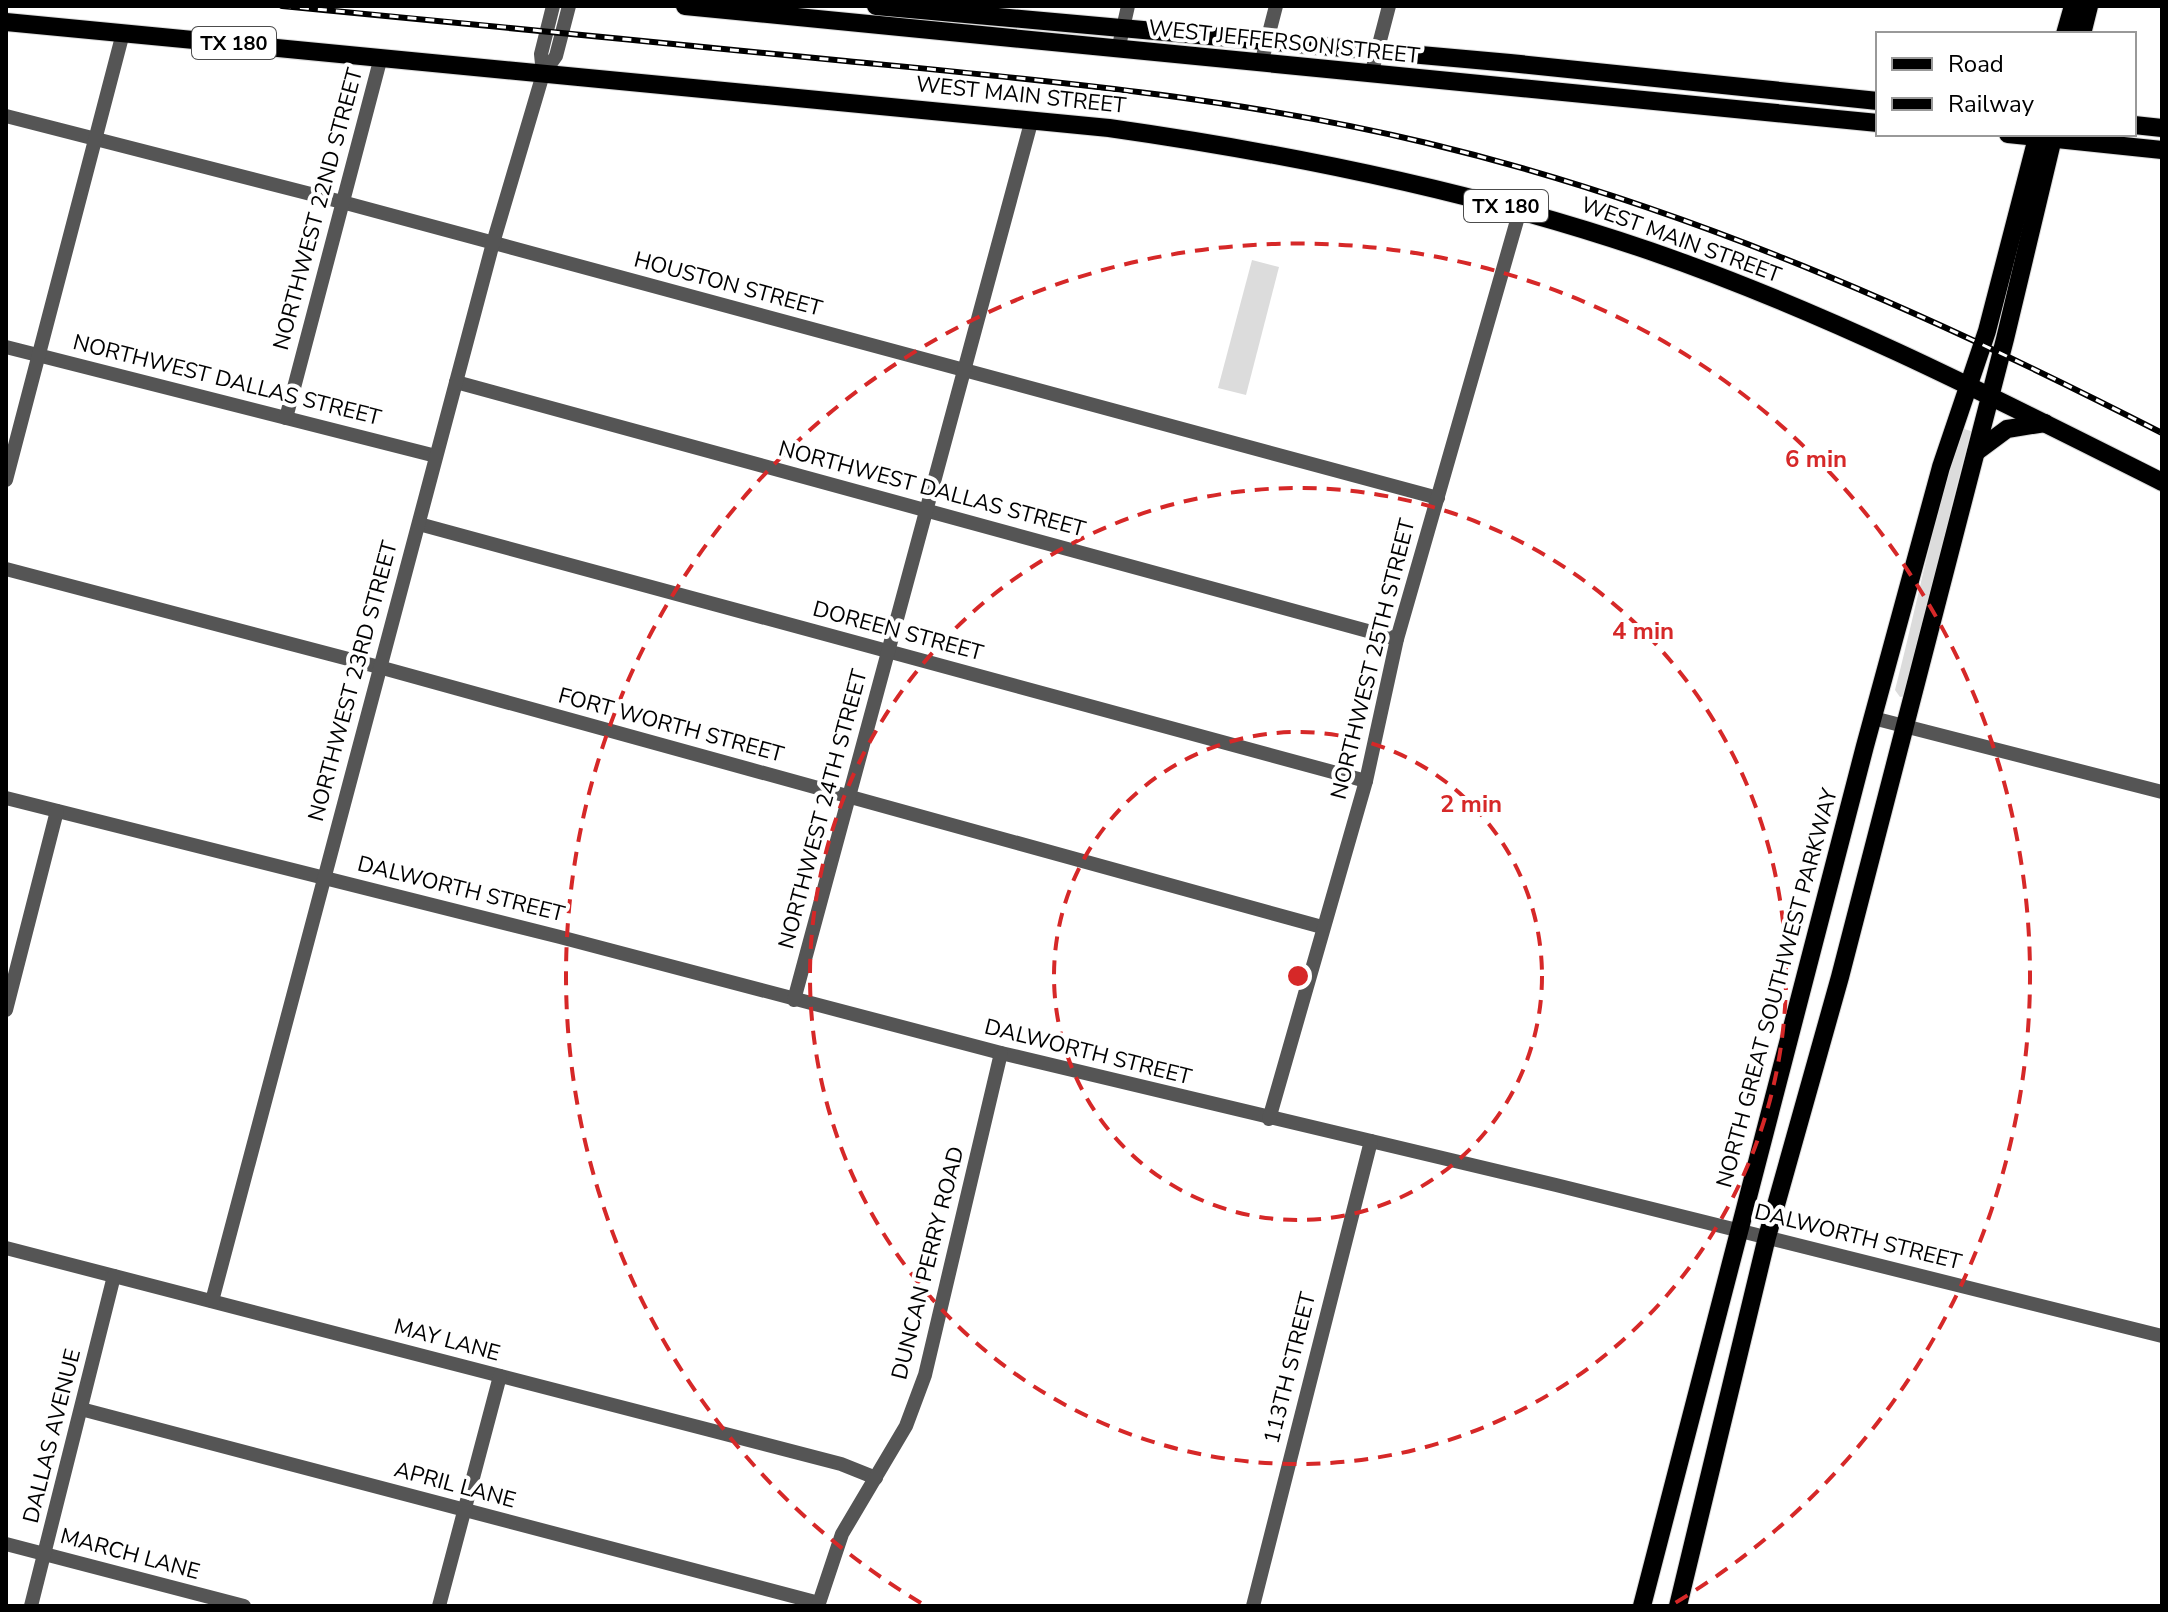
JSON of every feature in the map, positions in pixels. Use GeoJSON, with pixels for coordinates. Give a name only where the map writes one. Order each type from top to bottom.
{"type":"FeatureCollection","features":[{"type":"Feature","properties":{"kind":"main road","name":"WEST JEFFERSON STREET"},"geometry":{"type":"LineString","coordinates":[[685,6],[867,15],[1118,50],[1876,123]]}},
{"type":"Feature","properties":{"kind":"main road","name":"WEST JEFFERSON STREET"},"geometry":{"type":"LineString","coordinates":[[876,6],[1549,66],[1876,101]]}},
{"type":"Feature","properties":{"kind":"main road"},"geometry":{"type":"LineString","coordinates":[[2066,32],[2073,6]]}},
{"type":"Feature","properties":{"kind":"main road"},"geometry":{"type":"LineString","coordinates":[[2082,32],[2089,6]]}},
{"type":"Feature","properties":{"kind":"main road","name":"WEST MAIN STREET"},"geometry":{"type":"LineString","coordinates":[[6,22],[1032,119],[1220,144],[1520,210],[1651,251],[1776,299],[1991,396]]}},
{"type":"Feature","properties":{"kind":"main road"},"geometry":{"type":"LineString","coordinates":[[1422,80],[1425,55]]}},
{"type":"Feature","properties":{"kind":"main road"},"geometry":{"type":"LineString","coordinates":[[1547,90],[1549,66]]}},
{"type":"Feature","properties":{"kind":"main road"},"geometry":{"type":"LineString","coordinates":[[1751,111],[1753,89]]}},
{"type":"Feature","properties":{"kind":"main road"},"geometry":{"type":"LineString","coordinates":[[2136,125],[2162,128]]}},
{"type":"Feature","properties":{"kind":"main road"},"geometry":{"type":"LineString","coordinates":[[1678,1606],[1767,1237],[1840,977],[1991,396],[2046,136],[2162,150]]}},
{"type":"Feature","properties":{"kind":"main road","name":"NORTH GREAT SOUTHWEST PARKWAY"},"geometry":{"type":"LineString","coordinates":[[1642,1606],[1851,798],[1941,467],[1970,386],[2046,136]]}},
{"type":"Feature","properties":{"kind":"main road","name":"TX 180"},"geometry":{"type":"LineString","coordinates":[[1991,396],[2162,482]]}},
{"type":"Feature","properties":{"kind":"main road"},"geometry":{"type":"LineString","coordinates":[[1976,452],[2007,429],[2045,423]]}},
{"type":"Feature","properties":{"kind":"main road"},"geometry":{"type":"LineString","coordinates":[[1851,798],[1883,807]]}},
{"type":"Feature","properties":{"kind":"street","name":"NORTHWEST 23RD STREET"},"geometry":{"type":"LineString","coordinates":[[543,74],[541,54],[553,6]]}},
{"type":"Feature","properties":{"kind":"street","name":"NORTHWEST 23RD STREET"},"geometry":{"type":"LineString","coordinates":[[212,1301],[493,243],[543,74],[556,56],[569,6]]}},
{"type":"Feature","properties":{"kind":"street"},"geometry":{"type":"LineString","coordinates":[[1118,50],[1128,6]]}},
{"type":"Feature","properties":{"kind":"street"},"geometry":{"type":"LineString","coordinates":[[1261,64],[1276,6]]}},
{"type":"Feature","properties":{"kind":"street"},"geometry":{"type":"LineString","coordinates":[[1371,75],[1389,6]]}},
{"type":"Feature","properties":{"kind":"street"},"geometry":{"type":"LineString","coordinates":[[6,480],[123,33]]}},
{"type":"Feature","properties":{"kind":"street","name":"NORTHWEST 22ND STREET"},"geometry":{"type":"LineString","coordinates":[[286,418],[381,57]]}},
{"type":"Feature","properties":{"kind":"street","name":"HOUSTON STREET"},"geometry":{"type":"LineString","coordinates":[[6,116],[342,202],[1438,498]]}},
{"type":"Feature","properties":{"kind":"street","name":"NORTHWEST 24TH STREET"},"geometry":{"type":"LineString","coordinates":[[794,1000],[1032,119]]}},
{"type":"Feature","properties":{"kind":"street","name":"NORTHWEST 25TH STREET"},"geometry":{"type":"LineString","coordinates":[[1269,1119],[1366,781],[1397,639],[1520,210]]}},
{"type":"Feature","properties":{"kind":"street","name":"NORTHWEST DALLAS STREET"},"geometry":{"type":"LineString","coordinates":[[6,347],[436,456]]}},
{"type":"Feature","properties":{"kind":"street","name":"NORTHWEST DALLAS STREET"},"geometry":{"type":"LineString","coordinates":[[456,382],[1397,639]]}},
{"type":"Feature","properties":{"kind":"street","name":"DOREEN STREET"},"geometry":{"type":"LineString","coordinates":[[419,524],[1366,781]]}},
{"type":"Feature","properties":{"kind":"street","name":"FORT WORTH STREET"},"geometry":{"type":"LineString","coordinates":[[6,569],[379,667],[1322,927]]}},
{"type":"Feature","properties":{"kind":"street"},"geometry":{"type":"LineString","coordinates":[[1873,718],[2162,792]]}},
{"type":"Feature","properties":{"kind":"street","name":"DALWORTH STREET"},"geometry":{"type":"LineString","coordinates":[[6,798],[324,877],[1001,1053],[1767,1237],[2162,1336]]}},
{"type":"Feature","properties":{"kind":"street"},"geometry":{"type":"LineString","coordinates":[[6,1010],[57,811]]}},
{"type":"Feature","properties":{"kind":"street","name":"DUNCAN PERRY ROAD"},"geometry":{"type":"LineString","coordinates":[[819,1604],[842,1534],[906,1426],[925,1375],[1001,1053]]}},
{"type":"Feature","properties":{"kind":"street","name":"113TH STREET"},"geometry":{"type":"LineString","coordinates":[[1253,1606],[1371,1141]]}},
{"type":"Feature","properties":{"kind":"street","name":"MAY LANE"},"geometry":{"type":"LineString","coordinates":[[6,1248],[841,1464],[876,1478]]}},
{"type":"Feature","properties":{"kind":"street","name":"DALLAS AVENUE"},"geometry":{"type":"LineString","coordinates":[[31,1606],[114,1276]]}},
{"type":"Feature","properties":{"kind":"street"},"geometry":{"type":"LineString","coordinates":[[439,1606],[500,1376]]}},
{"type":"Feature","properties":{"kind":"street","name":"APRIL LANE"},"geometry":{"type":"LineString","coordinates":[[81,1409],[819,1604]]}},
{"type":"Feature","properties":{"kind":"street","name":"MARCH LANE"},"geometry":{"type":"LineString","coordinates":[[6,1544],[244,1606]]}},
{"type":"Feature","properties":{"kind":"shaded area"},"geometry":{"type":"Polygon","coordinates":[[[1252,260],[1279,267],[1246,395],[1218,388],[1252,260]]]}},
{"type":"Feature","properties":{"kind":"shaded area"},"geometry":{"type":"Polygon","coordinates":[[[1964,429],[1971,431],[1951,508],[1940,571],[1906,696],[1900,697],[1895,690],[1935,526],[1964,429]]]}},
{"type":"Feature","properties":{"kind":"railway"},"geometry":{"type":"LineString","coordinates":[[282,6],[1138,92],[1283,113],[1427,143],[1618,197],[1803,266],[1984,345],[2162,433]]}}]}
